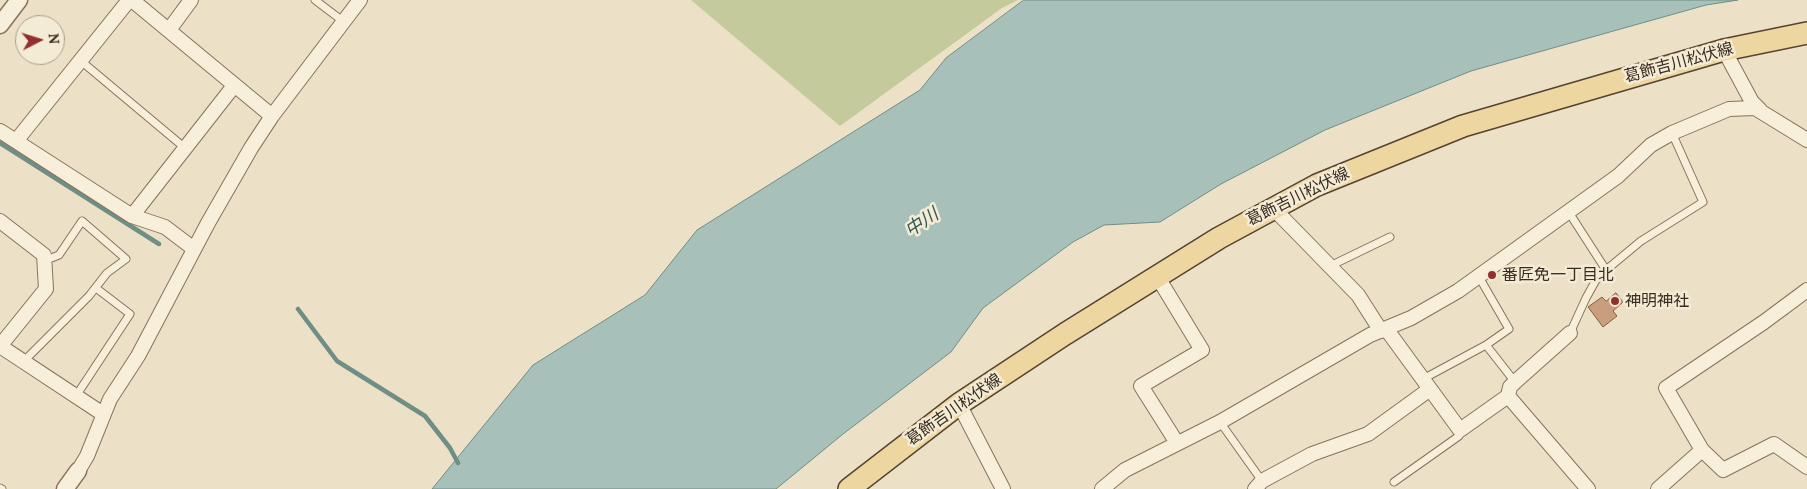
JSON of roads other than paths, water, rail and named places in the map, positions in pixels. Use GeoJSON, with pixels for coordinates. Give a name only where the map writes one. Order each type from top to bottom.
{"type":"FeatureCollection","features":[{"type":"Feature","properties":{"kind":"main road","name":"葛飾吉川松伏線"},"geometry":{"type":"LineString","coordinates":[[849,489],[959,404],[1157,276],[1272,208],[1379,158],[1463,126],[1724,50],[1807,33]]}},
{"type":"Feature","properties":{"kind":"street"},"geometry":{"type":"LineString","coordinates":[[2,17],[19,0]]}},
{"type":"Feature","properties":{"kind":"street"},"geometry":{"type":"LineString","coordinates":[[16,142],[131,0],[233,87],[272,116]]}},
{"type":"Feature","properties":{"kind":"street"},"geometry":{"type":"LineString","coordinates":[[168,30],[191,0]]}},
{"type":"Feature","properties":{"kind":"street"},"geometry":{"type":"LineString","coordinates":[[65,489],[87,456],[110,399],[138,356],[194,249],[251,148],[272,116],[360,0]]}},
{"type":"Feature","properties":{"kind":"street"},"geometry":{"type":"LineString","coordinates":[[1724,50],[1752,102],[1760,110],[1807,140]]}},
{"type":"Feature","properties":{"kind":"street"},"geometry":{"type":"LineString","coordinates":[[132,216],[233,87]]}},
{"type":"Feature","properties":{"kind":"street"},"geometry":{"type":"LineString","coordinates":[[1102,489],[1125,470],[1220,422],[1384,330],[1430,308],[1479,276],[1618,176],[1650,145],[1672,133],[1729,109],[1760,110]]}},
{"type":"Feature","properties":{"kind":"street"},"geometry":{"type":"LineString","coordinates":[[0,131],[132,216],[165,228],[194,249]]}},
{"type":"Feature","properties":{"kind":"street"},"geometry":{"type":"LineString","coordinates":[[1272,208],[1358,295],[1460,430],[1508,396],[1510,387],[1570,333]]}},
{"type":"Feature","properties":{"kind":"street"},"geometry":{"type":"LineString","coordinates":[[0,221],[44,255],[46,260],[46,289],[0,346],[22,363],[103,414]]}},
{"type":"Feature","properties":{"kind":"street"},"geometry":{"type":"LineString","coordinates":[[1157,276],[1202,350],[1141,386],[1177,444]]}},
{"type":"Feature","properties":{"kind":"street"},"geometry":{"type":"LineString","coordinates":[[1806,292],[1666,388],[1702,450],[1723,470],[1774,444],[1807,467]]}},
{"type":"Feature","properties":{"kind":"street"},"geometry":{"type":"LineString","coordinates":[[1259,485],[1312,454],[1368,434],[1427,384]]}},
{"type":"Feature","properties":{"kind":"street"},"geometry":{"type":"LineString","coordinates":[[1508,396],[1588,489]]}},
{"type":"Feature","properties":{"kind":"street"},"geometry":{"type":"LineString","coordinates":[[959,404],[1003,489]]}},
{"type":"Feature","properties":{"kind":"street"},"geometry":{"type":"LineString","coordinates":[[1658,489],[1702,450]]}},
{"type":"Feature","properties":{"kind":"lane"},"geometry":{"type":"LineString","coordinates":[[315,0],[344,22]]}},
{"type":"Feature","properties":{"kind":"lane"},"geometry":{"type":"LineString","coordinates":[[81,61],[185,148]]}},
{"type":"Feature","properties":{"kind":"lane"},"geometry":{"type":"LineString","coordinates":[[1570,333],[1593,286],[1606,270],[1642,241],[1703,202],[1672,133]]}},
{"type":"Feature","properties":{"kind":"lane"},"geometry":{"type":"LineString","coordinates":[[1567,211],[1606,270]]}},
{"type":"Feature","properties":{"kind":"lane"},"geometry":{"type":"LineString","coordinates":[[22,363],[96,288],[107,273],[126,259],[82,221],[59,255],[46,260]]}},
{"type":"Feature","properties":{"kind":"lane"},"geometry":{"type":"LineString","coordinates":[[1330,266],[1390,237]]}},
{"type":"Feature","properties":{"kind":"lane"},"geometry":{"type":"LineString","coordinates":[[1427,384],[1509,329],[1479,276]]}},
{"type":"Feature","properties":{"kind":"lane"},"geometry":{"type":"LineString","coordinates":[[76,396],[130,314],[96,288]]}},
{"type":"Feature","properties":{"kind":"lane"},"geometry":{"type":"LineString","coordinates":[[1486,345],[1515,382]]}},
{"type":"Feature","properties":{"kind":"lane"},"geometry":{"type":"LineString","coordinates":[[1220,422],[1259,485]]}},
{"type":"Feature","properties":{"kind":"lane"},"geometry":{"type":"LineString","coordinates":[[1394,482],[1459,436],[1460,430]]}},
{"type":"Feature","properties":{"kind":"water","name":"中川"},"geometry":{"type":"Polygon","coordinates":[[[1024,0],[1738,0],[1706,5],[1471,71],[1325,130],[1221,184],[1160,222],[1104,225],[1073,242],[983,308],[951,352],[843,434],[776,489],[432,489],[533,365],[645,295],[697,230],[920,90],[946,58],[1024,0]]]}},
{"type":"Feature","properties":{"kind":"waterway"},"geometry":{"type":"LineString","coordinates":[[0,143],[159,244]]}},
{"type":"Feature","properties":{"kind":"waterway"},"geometry":{"type":"LineString","coordinates":[[298,309],[337,361],[425,416],[450,448],[458,463]]}},
{"type":"Feature","properties":{"kind":"place","name":"番匠免一丁目北"},"geometry":{"type":"Point","coordinates":[1492,275]}},
{"type":"Feature","properties":{"kind":"place","name":"神明神社"},"geometry":{"type":"Point","coordinates":[1615,301]}}]}
